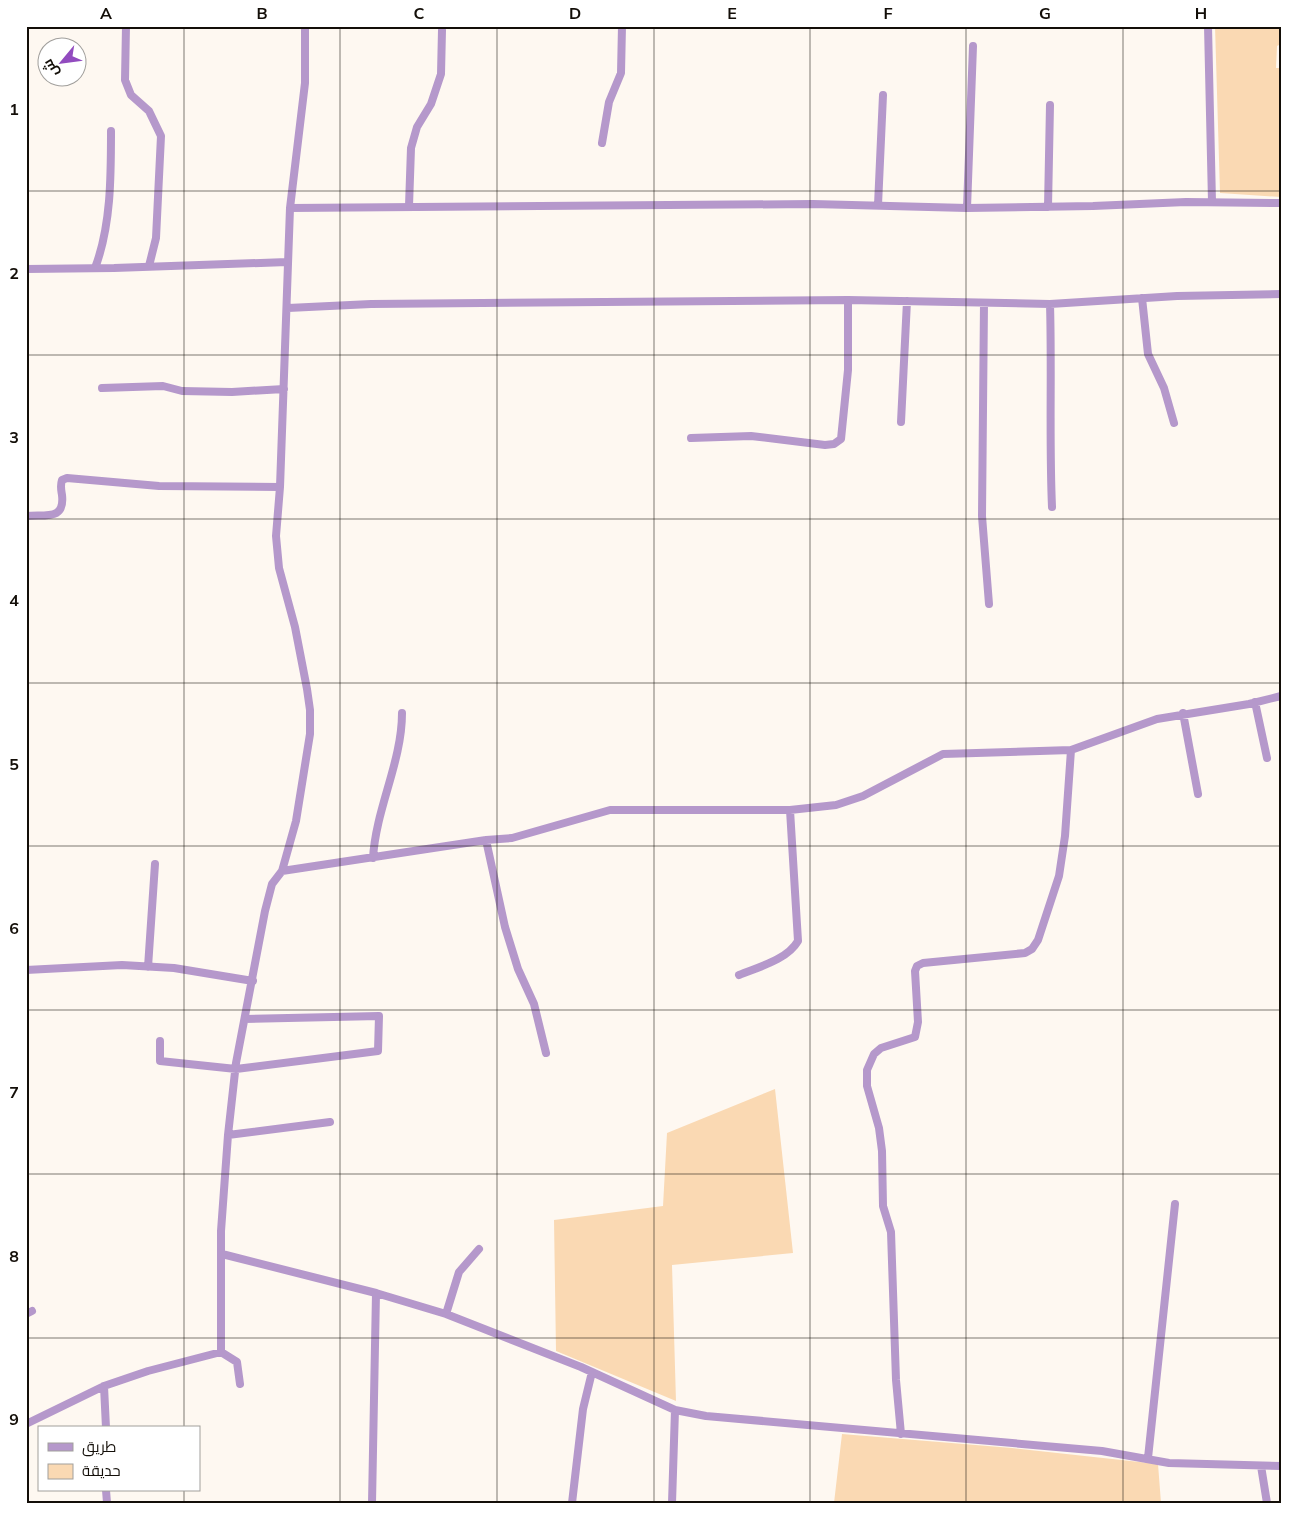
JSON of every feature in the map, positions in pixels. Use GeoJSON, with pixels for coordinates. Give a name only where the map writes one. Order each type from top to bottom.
{"type":"FeatureCollection","features":[{"type":"Feature","properties":{"kind":"street"},"geometry":{"type":"LineString","coordinates":[[126,26],[125,80],[131,95],[149,111],[161,136],[156,238],[149,266]]}},
{"type":"Feature","properties":{"kind":"street"},"geometry":{"type":"LineString","coordinates":[[221,1352],[221,1231],[228,1136],[236,1069],[272,884],[282,871],[296,821],[310,734],[310,710],[295,627],[279,568],[276,536],[288,308],[287,262],[290,208],[305,83],[305,26]]}},
{"type":"Feature","properties":{"kind":"street"},"geometry":{"type":"LineString","coordinates":[[602,143],[609,102],[621,73],[622,26]]}},
{"type":"Feature","properties":{"kind":"street"},"geometry":{"type":"LineString","coordinates":[[1208,26],[1212,202]]}},
{"type":"Feature","properties":{"kind":"street"},"geometry":{"type":"LineString","coordinates":[[409,206],[411,148],[417,127],[431,104],[441,74],[442,30]]}},
{"type":"Feature","properties":{"kind":"street"},"geometry":{"type":"LineString","coordinates":[[967,208],[973,46]]}},
{"type":"Feature","properties":{"kind":"street"},"geometry":{"type":"LineString","coordinates":[[878,205],[883,95]]}},
{"type":"Feature","properties":{"kind":"street"},"geometry":{"type":"LineString","coordinates":[[1048,207],[1050,105]]}},
{"type":"Feature","properties":{"kind":"street"},"geometry":{"type":"LineString","coordinates":[[95,268],[103,247],[107,216],[111,131]]}},
{"type":"Feature","properties":{"kind":"street"},"geometry":{"type":"LineString","coordinates":[[290,208],[878,205],[967,208],[1212,202],[1281,203]]}},
{"type":"Feature","properties":{"kind":"street"},"geometry":{"type":"LineString","coordinates":[[26,269],[287,262]]}},
{"type":"Feature","properties":{"kind":"street"},"geometry":{"type":"LineString","coordinates":[[288,308],[371,304],[848,300],[1050,304],[1142,298],[1281,294]]}},
{"type":"Feature","properties":{"kind":"street"},"geometry":{"type":"LineString","coordinates":[[1142,298],[1148,354],[1164,388],[1174,423]]}},
{"type":"Feature","properties":{"kind":"street"},"geometry":{"type":"LineString","coordinates":[[691,438],[751,436],[825,445],[834,444],[841,439],[848,370],[848,300]]}},
{"type":"Feature","properties":{"kind":"street"},"geometry":{"type":"LineString","coordinates":[[901,422],[907,301]]}},
{"type":"Feature","properties":{"kind":"street"},"geometry":{"type":"LineString","coordinates":[[984,302],[982,516],[989,604]]}},
{"type":"Feature","properties":{"kind":"street"},"geometry":{"type":"LineString","coordinates":[[1050,304],[1052,360],[1049,444],[1052,507]]}},
{"type":"Feature","properties":{"kind":"street"},"geometry":{"type":"LineString","coordinates":[[102,388],[163,386],[182,391],[232,392],[284,389]]}},
{"type":"Feature","properties":{"kind":"street"},"geometry":{"type":"LineString","coordinates":[[26,516],[53,515],[60,512],[63,507],[60,485],[62,480],[67,478],[159,486],[280,487]]}},
{"type":"Feature","properties":{"kind":"street"},"geometry":{"type":"LineString","coordinates":[[282,871],[486,840],[512,838],[610,810],[790,810],[836,805],[863,796],[943,754],[1071,750],[1156,719],[1281,696]]}},
{"type":"Feature","properties":{"kind":"street"},"geometry":{"type":"LineString","coordinates":[[1255,702],[1267,758]]}},
{"type":"Feature","properties":{"kind":"street"},"geometry":{"type":"LineString","coordinates":[[373,858],[378,817],[402,730],[402,713]]}},
{"type":"Feature","properties":{"kind":"street"},"geometry":{"type":"LineString","coordinates":[[1183,713],[1198,794]]}},
{"type":"Feature","properties":{"kind":"street"},"geometry":{"type":"LineString","coordinates":[[900,1434],[891,1232],[883,1206],[882,1152],[879,1128],[867,1086],[867,1070],[874,1054],[881,1048],[915,1037],[918,1022],[915,971],[917,966],[923,963],[1025,954],[1032,949],[1038,940],[1059,876],[1065,836],[1071,750]]}},
{"type":"Feature","properties":{"kind":"street"},"geometry":{"type":"LineString","coordinates":[[739,975],[783,955],[794,948],[798,941],[790,810]]}},
{"type":"Feature","properties":{"kind":"street"},"geometry":{"type":"LineString","coordinates":[[486,840],[505,927],[518,969],[534,1004],[546,1053]]}},
{"type":"Feature","properties":{"kind":"street"},"geometry":{"type":"LineString","coordinates":[[148,967],[155,864]]}},
{"type":"Feature","properties":{"kind":"street"},"geometry":{"type":"LineString","coordinates":[[26,970],[122,965],[174,968],[253,981]]}},
{"type":"Feature","properties":{"kind":"street"},"geometry":{"type":"LineString","coordinates":[[160,1041],[160,1061],[236,1069],[378,1051],[379,1016],[245,1019]]}},
{"type":"Feature","properties":{"kind":"street"},"geometry":{"type":"LineString","coordinates":[[228,1136],[330,1122]]}},
{"type":"Feature","properties":{"kind":"street"},"geometry":{"type":"LineString","coordinates":[[1148,1458],[1175,1204]]}},
{"type":"Feature","properties":{"kind":"street"},"geometry":{"type":"LineString","coordinates":[[446,1314],[460,1272],[479,1249]]}},
{"type":"Feature","properties":{"kind":"street"},"geometry":{"type":"LineString","coordinates":[[222,1254],[376,1293],[446,1314],[592,1372],[675,1410],[706,1416],[1075,1449],[1148,1458],[1169,1463],[1281,1466]]}},
{"type":"Feature","properties":{"kind":"street"},"geometry":{"type":"LineString","coordinates":[[372,1503],[376,1293]]}},
{"type":"Feature","properties":{"kind":"street"},"geometry":{"type":"LineString","coordinates":[[26,1424],[104,1386],[148,1371],[221,1352],[237,1362],[240,1384]]}},
{"type":"Feature","properties":{"kind":"street"},"geometry":{"type":"LineString","coordinates":[[572,1503],[584,1409],[592,1372]]}},
{"type":"Feature","properties":{"kind":"street"},"geometry":{"type":"LineString","coordinates":[[104,1386],[106,1426]]}},
{"type":"Feature","properties":{"kind":"street"},"geometry":{"type":"LineString","coordinates":[[672,1503],[675,1410]]}},
{"type":"Feature","properties":{"kind":"street"},"geometry":{"type":"LineString","coordinates":[[1262,1466],[1267,1503]]}},
{"type":"Feature","properties":{"kind":"green space"},"geometry":{"type":"Polygon","coordinates":[[[1215,26],[1281,26],[1281,44],[1277,46],[1276,68],[1281,68],[1281,197],[1220,193],[1215,26]]]}},
{"type":"Feature","properties":{"kind":"green space"},"geometry":{"type":"Polygon","coordinates":[[[775,1089],[793,1253],[672,1265],[676,1401],[556,1351],[554,1220],[663,1206],[667,1133],[775,1089]]]}},
{"type":"Feature","properties":{"kind":"green space"},"geometry":{"type":"Polygon","coordinates":[[[842,1434],[1012,1448],[1158,1464],[1161,1503],[834,1503],[842,1434]]]}}]}
